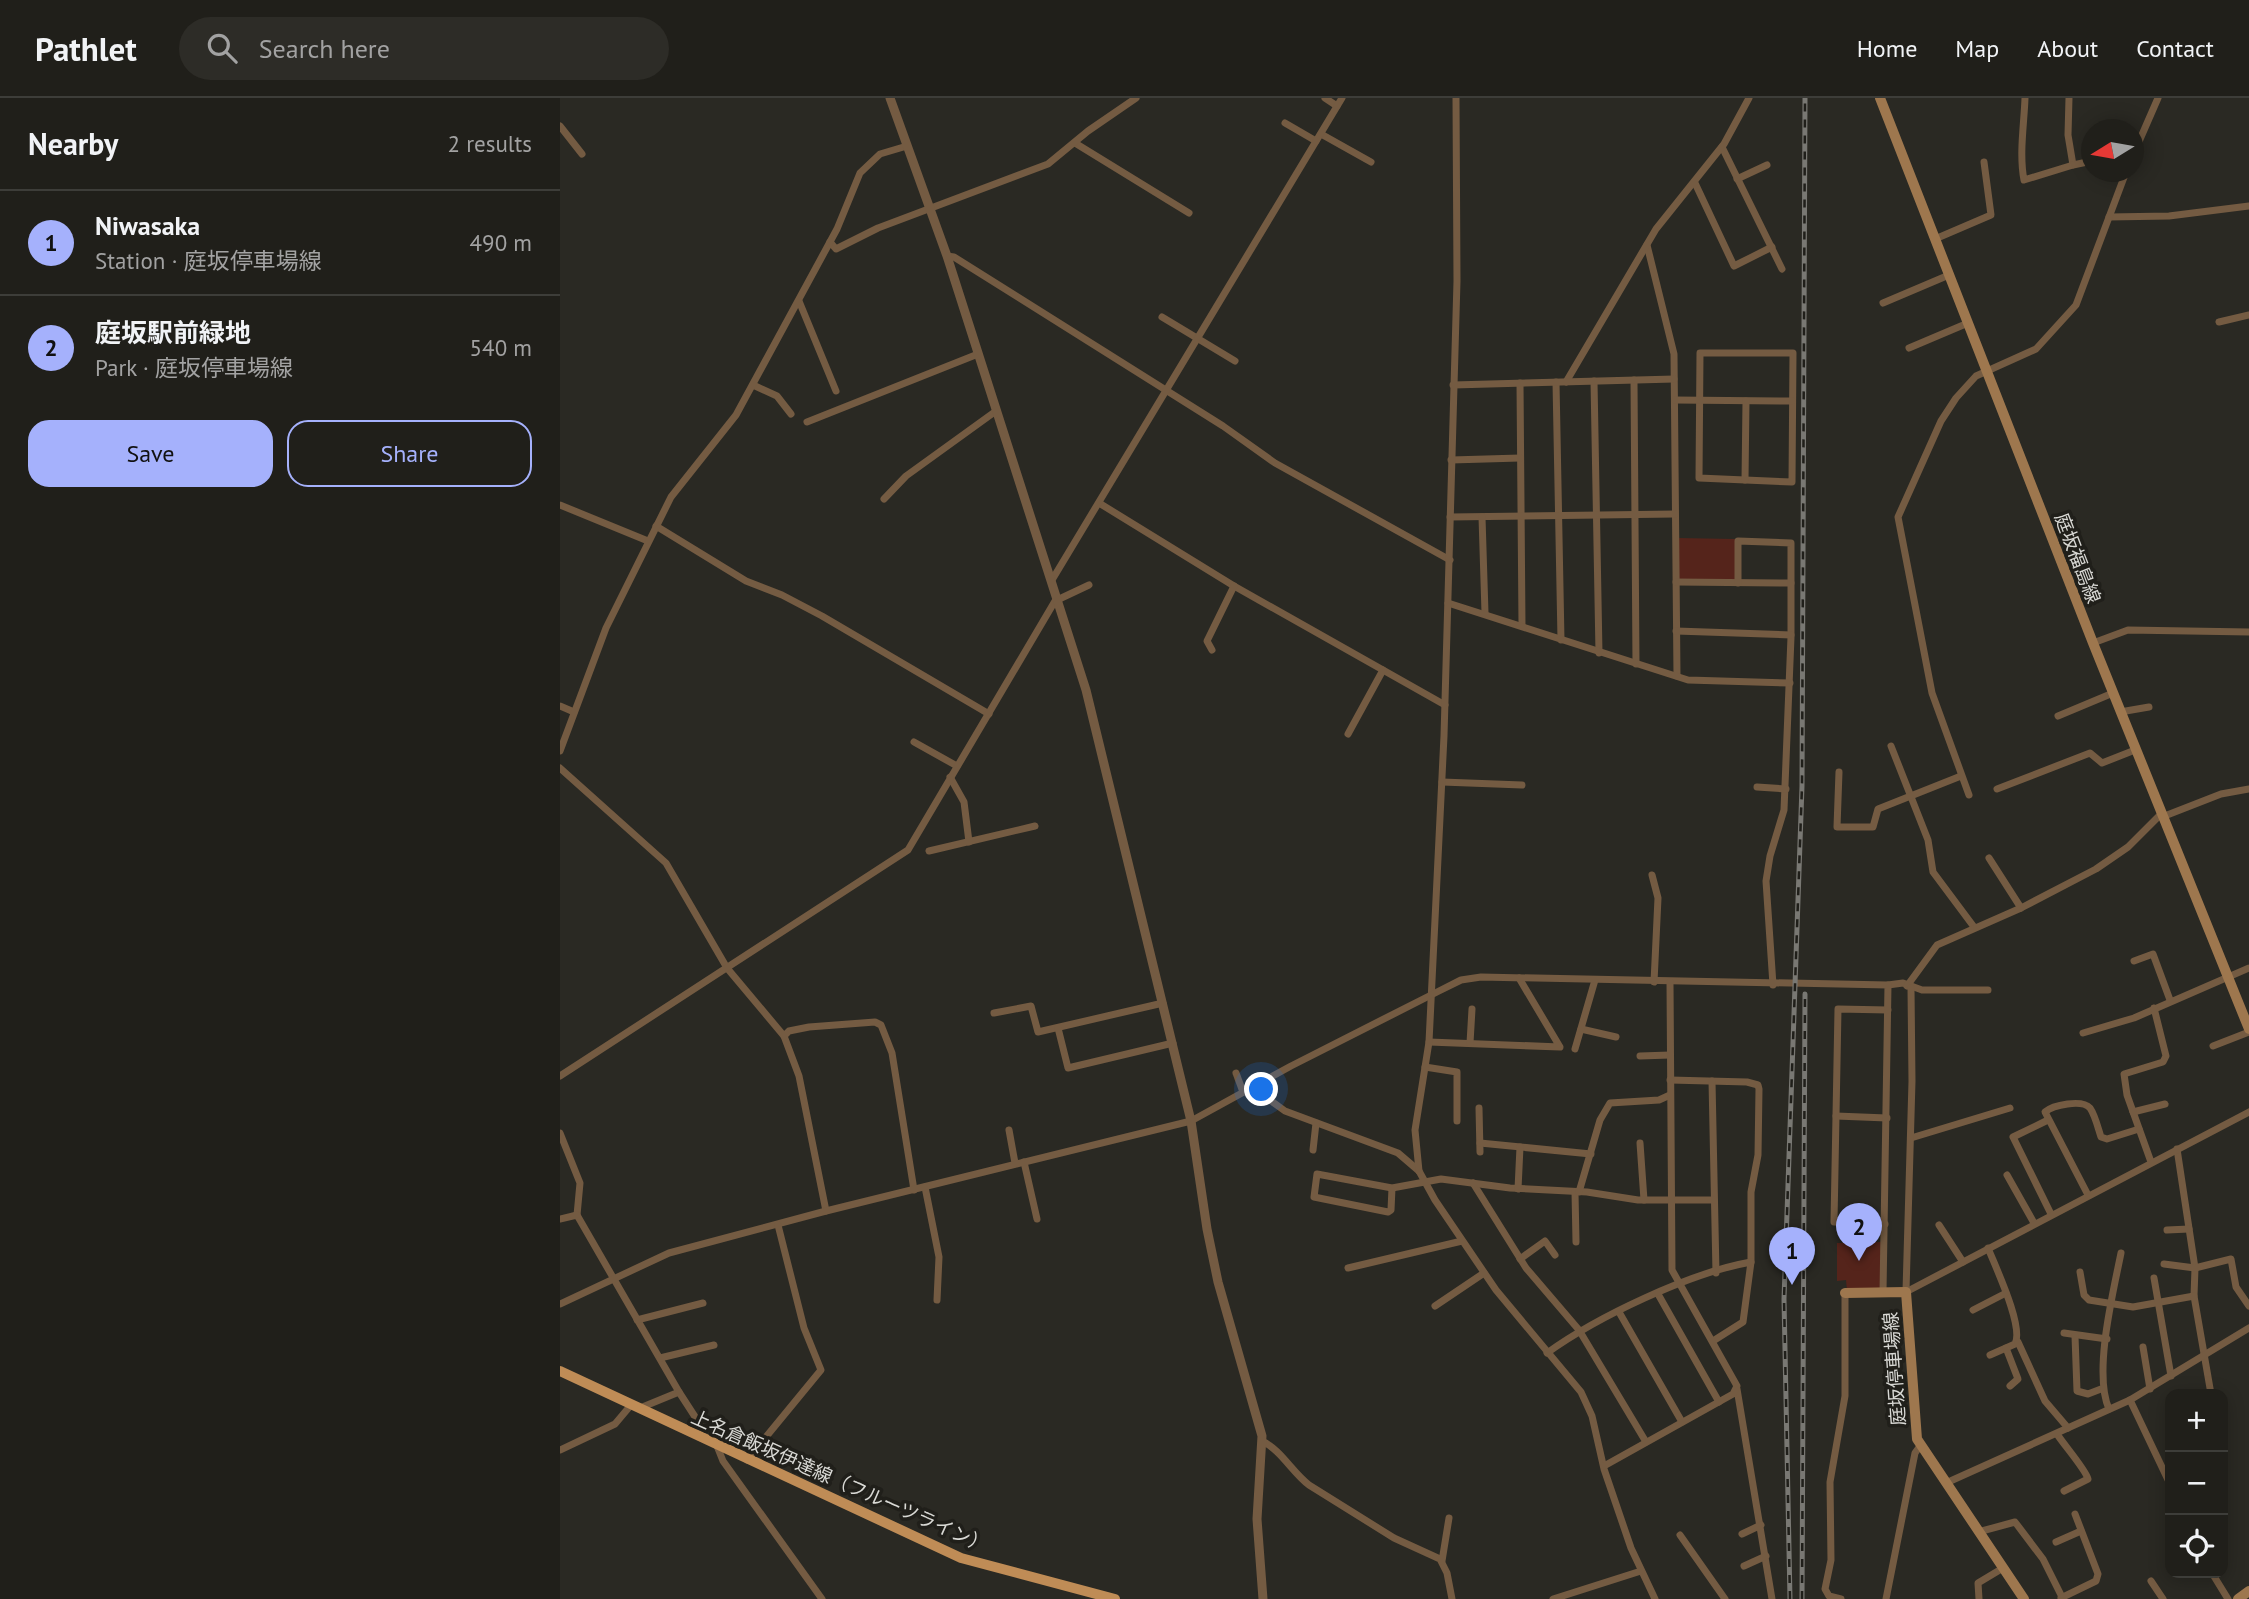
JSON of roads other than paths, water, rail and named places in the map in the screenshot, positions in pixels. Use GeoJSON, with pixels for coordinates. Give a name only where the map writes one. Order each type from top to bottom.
{"type":"FeatureCollection","features":[{"type":"Feature","properties":{"kind":"main road","name":"庭坂福島線"},"geometry":{"type":"LineString","coordinates":[[1880,98],[2135,750],[2249,1030]]}},
{"type":"Feature","properties":{"kind":"main road","name":"庭坂停車場線"},"geometry":{"type":"LineString","coordinates":[[1845,1293],[1906,1292],[1917,1439],[2024,1599]]}},
{"type":"Feature","properties":{"kind":"main road","name":"上名倉飯坂伊達線（フルーツライン）"},"geometry":{"type":"LineString","coordinates":[[560,1371],[961,1558],[1115,1599]]}},
{"type":"Feature","properties":{"kind":"main road"},"geometry":{"type":"LineString","coordinates":[[2238,1599],[2249,1591]]}},
{"type":"Feature","properties":{"kind":"street"},"geometry":{"type":"LineString","coordinates":[[890,98],[947,256],[1086,690],[1191,1121],[1218,1282],[1262,1441],[1257,1519],[1263,1599]]}},
{"type":"Feature","properties":{"kind":"street"},"geometry":{"type":"LineString","coordinates":[[830,242],[836,249],[878,228],[1042,167],[1136,98]]}},
{"type":"Feature","properties":{"kind":"street"},"geometry":{"type":"LineString","coordinates":[[1325,98],[1337,106]]}},
{"type":"Feature","properties":{"kind":"street"},"geometry":{"type":"LineString","coordinates":[[1052,580],[1168,392],[1342,98]]}},
{"type":"Feature","properties":{"kind":"street"},"geometry":{"type":"LineString","coordinates":[[1419,1171],[1415,1130],[1429,1042],[1432,994],[1450,560],[1457,281],[1456,98]]}},
{"type":"Feature","properties":{"kind":"street"},"geometry":{"type":"LineString","coordinates":[[1566,382],[1656,229],[1722,147],[1749,98]]}},
{"type":"Feature","properties":{"kind":"street"},"geometry":{"type":"LineString","coordinates":[[2025,98],[2024,150],[2020,160],[2024,180],[2081,163]]}},
{"type":"Feature","properties":{"kind":"street"},"geometry":{"type":"LineString","coordinates":[[2069,98],[2068,135],[2073,165]]}},
{"type":"Feature","properties":{"kind":"street"},"geometry":{"type":"LineString","coordinates":[[2144,129],[2158,98]]}},
{"type":"Feature","properties":{"kind":"street"},"geometry":{"type":"LineString","coordinates":[[1284,123],[1371,162]]}},
{"type":"Feature","properties":{"kind":"street"},"geometry":{"type":"LineString","coordinates":[[560,125],[582,154]]}},
{"type":"Feature","properties":{"kind":"street"},"geometry":{"type":"LineString","coordinates":[[1075,143],[1189,212]]}},
{"type":"Feature","properties":{"kind":"street"},"geometry":{"type":"LineString","coordinates":[[560,751],[606,628],[671,497],[736,415],[830,242],[860,173],[880,154],[907,146]]}},
{"type":"Feature","properties":{"kind":"street"},"geometry":{"type":"LineString","coordinates":[[1722,147],[1782,269]]}},
{"type":"Feature","properties":{"kind":"street"},"geometry":{"type":"LineString","coordinates":[[1934,239],[1991,215],[1984,162]]}},
{"type":"Feature","properties":{"kind":"street"},"geometry":{"type":"LineString","coordinates":[[1737,179],[1767,165]]}},
{"type":"Feature","properties":{"kind":"street"},"geometry":{"type":"LineString","coordinates":[[1969,795],[1932,693],[1898,517],[1948,410],[1976,376],[2036,349],[2063,323],[2083,292],[2122,182]]}},
{"type":"Feature","properties":{"kind":"street"},"geometry":{"type":"LineString","coordinates":[[1695,183],[1734,266],[1772,247]]}},
{"type":"Feature","properties":{"kind":"street"},"geometry":{"type":"LineString","coordinates":[[2109,217],[2169,216],[2249,206]]}},
{"type":"Feature","properties":{"kind":"street"},"geometry":{"type":"LineString","coordinates":[[1647,245],[1672,345],[1675,400],[1676,676]]}},
{"type":"Feature","properties":{"kind":"street"},"geometry":{"type":"LineString","coordinates":[[947,256],[954,257],[1168,392],[1275,463],[1450,560]]}},
{"type":"Feature","properties":{"kind":"street"},"geometry":{"type":"LineString","coordinates":[[1883,303],[1949,275]]}},
{"type":"Feature","properties":{"kind":"street"},"geometry":{"type":"LineString","coordinates":[[799,301],[836,391]]}},
{"type":"Feature","properties":{"kind":"street"},"geometry":{"type":"LineString","coordinates":[[2219,322],[2249,315]]}},
{"type":"Feature","properties":{"kind":"street"},"geometry":{"type":"LineString","coordinates":[[1162,317],[1235,361]]}},
{"type":"Feature","properties":{"kind":"street"},"geometry":{"type":"LineString","coordinates":[[1909,348],[1968,323]]}},
{"type":"Feature","properties":{"kind":"street"},"geometry":{"type":"LineString","coordinates":[[1793,353],[1792,482],[1699,478],[1699,400],[1700,354],[1793,353]]}},
{"type":"Feature","properties":{"kind":"street"},"geometry":{"type":"LineString","coordinates":[[807,422],[978,354]]}},
{"type":"Feature","properties":{"kind":"street"},"geometry":{"type":"LineString","coordinates":[[1453,385],[1674,379]]}},
{"type":"Feature","properties":{"kind":"street"},"geometry":{"type":"LineString","coordinates":[[1634,380],[1636,664]]}},
{"type":"Feature","properties":{"kind":"street"},"geometry":{"type":"LineString","coordinates":[[1594,381],[1599,653]]}},
{"type":"Feature","properties":{"kind":"street"},"geometry":{"type":"LineString","coordinates":[[1556,382],[1561,640]]}},
{"type":"Feature","properties":{"kind":"street"},"geometry":{"type":"LineString","coordinates":[[1520,383],[1522,626]]}},
{"type":"Feature","properties":{"kind":"street"},"geometry":{"type":"LineString","coordinates":[[753,385],[777,396],[791,414]]}},
{"type":"Feature","properties":{"kind":"street"},"geometry":{"type":"LineString","coordinates":[[1675,400],[1793,401]]}},
{"type":"Feature","properties":{"kind":"street"},"geometry":{"type":"LineString","coordinates":[[1745,480],[1746,401]]}},
{"type":"Feature","properties":{"kind":"street"},"geometry":{"type":"LineString","coordinates":[[884,499],[906,476],[996,411]]}},
{"type":"Feature","properties":{"kind":"street"},"geometry":{"type":"LineString","coordinates":[[1451,460],[1520,458]]}},
{"type":"Feature","properties":{"kind":"street"},"geometry":{"type":"LineString","coordinates":[[1099,503],[1234,586],[1445,705]]}},
{"type":"Feature","properties":{"kind":"street"},"geometry":{"type":"LineString","coordinates":[[560,505],[648,541]]}},
{"type":"Feature","properties":{"kind":"street"},"geometry":{"type":"LineString","coordinates":[[1450,517],[1675,514]]}},
{"type":"Feature","properties":{"kind":"street"},"geometry":{"type":"LineString","coordinates":[[1482,517],[1485,613]]}},
{"type":"Feature","properties":{"kind":"street"},"geometry":{"type":"LineString","coordinates":[[656,526],[746,581],[782,595],[989,714]]}},
{"type":"Feature","properties":{"kind":"street"},"geometry":{"type":"LineString","coordinates":[[1738,583],[1738,541],[1791,543],[1786,789],[1784,810],[1770,856],[1766,881],[1773,985]]}},
{"type":"Feature","properties":{"kind":"street"},"geometry":{"type":"LineString","coordinates":[[1676,582],[1791,583]]}},
{"type":"Feature","properties":{"kind":"street"},"geometry":{"type":"LineString","coordinates":[[560,1076],[908,850],[1057,599],[1089,585]]}},
{"type":"Feature","properties":{"kind":"street"},"geometry":{"type":"LineString","coordinates":[[1212,650],[1207,640],[1234,586]]}},
{"type":"Feature","properties":{"kind":"street"},"geometry":{"type":"LineString","coordinates":[[1448,603],[1676,676],[1712,682],[1790,683]]}},
{"type":"Feature","properties":{"kind":"street"},"geometry":{"type":"LineString","coordinates":[[2093,643],[2132,629],[2249,632]]}},
{"type":"Feature","properties":{"kind":"street"},"geometry":{"type":"LineString","coordinates":[[1676,631],[1791,635]]}},
{"type":"Feature","properties":{"kind":"street"},"geometry":{"type":"LineString","coordinates":[[1348,734],[1383,670]]}},
{"type":"Feature","properties":{"kind":"street"},"geometry":{"type":"LineString","coordinates":[[2058,716],[2113,693]]}},
{"type":"Feature","properties":{"kind":"street"},"geometry":{"type":"LineString","coordinates":[[560,706],[574,712]]}},
{"type":"Feature","properties":{"kind":"street"},"geometry":{"type":"LineString","coordinates":[[2120,712],[2149,707]]}},
{"type":"Feature","properties":{"kind":"street"},"geometry":{"type":"LineString","coordinates":[[914,741],[957,766]]}},
{"type":"Feature","properties":{"kind":"street"},"geometry":{"type":"LineString","coordinates":[[1891,746],[1928,840],[1933,872],[1974,927]]}},
{"type":"Feature","properties":{"kind":"street"},"geometry":{"type":"LineString","coordinates":[[1997,789],[2090,753],[2102,763],[2135,750]]}},
{"type":"Feature","properties":{"kind":"street"},"geometry":{"type":"LineString","coordinates":[[560,768],[666,863],[727,968],[785,1036],[799,1076],[826,1210]]}},
{"type":"Feature","properties":{"kind":"street"},"geometry":{"type":"LineString","coordinates":[[1839,772],[1836,827],[1873,827],[1878,809],[1961,776]]}},
{"type":"Feature","properties":{"kind":"street"},"geometry":{"type":"LineString","coordinates":[[950,777],[964,802],[970,842]]}},
{"type":"Feature","properties":{"kind":"street"},"geometry":{"type":"LineString","coordinates":[[1442,782],[1522,785]]}},
{"type":"Feature","properties":{"kind":"street"},"geometry":{"type":"LineString","coordinates":[[1757,787],[1786,789]]}},
{"type":"Feature","properties":{"kind":"street"},"geometry":{"type":"LineString","coordinates":[[2249,789],[2221,794],[2161,815],[2112,859],[2021,908],[1937,945],[1909,987],[1911,1138],[1906,1292],[2249,1112]]}},
{"type":"Feature","properties":{"kind":"street"},"geometry":{"type":"LineString","coordinates":[[929,851],[1035,826]]}},
{"type":"Feature","properties":{"kind":"street"},"geometry":{"type":"LineString","coordinates":[[1989,858],[2021,908]]}},
{"type":"Feature","properties":{"kind":"street"},"geometry":{"type":"LineString","coordinates":[[1652,876],[1658,898],[1654,982]]}},
{"type":"Feature","properties":{"kind":"street"},"geometry":{"type":"LineString","coordinates":[[2134,961],[2153,954],[2170,1000]]}},
{"type":"Feature","properties":{"kind":"street"},"geometry":{"type":"LineString","coordinates":[[2083,1033],[2134,1018],[2170,1000],[2249,968]]}},
{"type":"Feature","properties":{"kind":"street"},"geometry":{"type":"LineString","coordinates":[[1429,1042],[1560,1047],[1559,1039],[1519,978]]}},
{"type":"Feature","properties":{"kind":"street"},"geometry":{"type":"LineString","coordinates":[[560,1304],[669,1253],[826,1210],[1191,1121],[1461,980],[1519,978],[1773,985],[1888,985],[1923,990],[1988,990]]}},
{"type":"Feature","properties":{"kind":"street"},"geometry":{"type":"LineString","coordinates":[[1575,1049],[1595,980]]}},
{"type":"Feature","properties":{"kind":"street"},"geometry":{"type":"LineString","coordinates":[[1670,982],[1672,1270],[1737,1386],[1772,1599]]}},
{"type":"Feature","properties":{"kind":"street"},"geometry":{"type":"LineString","coordinates":[[1883,1292],[1888,985]]}},
{"type":"Feature","properties":{"kind":"street"},"geometry":{"type":"LineString","coordinates":[[994,1013],[1031,1006],[1038,1032],[1163,1003]]}},
{"type":"Feature","properties":{"kind":"street"},"geometry":{"type":"LineString","coordinates":[[2151,1162],[2133,1112],[2124,1074],[2163,1062],[2166,1056],[2154,1008]]}},
{"type":"Feature","properties":{"kind":"street"},"geometry":{"type":"LineString","coordinates":[[1470,1043],[1472,1009]]}},
{"type":"Feature","properties":{"kind":"street"},"geometry":{"type":"LineString","coordinates":[[1885,1224],[1835,1222],[1836,1116],[1838,1009],[1888,1010]]}},
{"type":"Feature","properties":{"kind":"street"},"geometry":{"type":"LineString","coordinates":[[785,1036],[789,1031],[809,1027],[875,1022],[881,1025],[892,1053],[914,1190]]}},
{"type":"Feature","properties":{"kind":"street"},"geometry":{"type":"LineString","coordinates":[[1058,1028],[1068,1068],[1173,1043]]}},
{"type":"Feature","properties":{"kind":"street"},"geometry":{"type":"LineString","coordinates":[[1581,1029],[1616,1037]]}},
{"type":"Feature","properties":{"kind":"street"},"geometry":{"type":"LineString","coordinates":[[2213,1046],[2249,1030]]}},
{"type":"Feature","properties":{"kind":"street"},"geometry":{"type":"LineString","coordinates":[[1640,1056],[1670,1055]]}},
{"type":"Feature","properties":{"kind":"street"},"geometry":{"type":"LineString","coordinates":[[1425,1067],[1457,1072],[1457,1121]]}},
{"type":"Feature","properties":{"kind":"street"},"geometry":{"type":"LineString","coordinates":[[1236,1073],[1243,1092]]}},
{"type":"Feature","properties":{"kind":"street"},"geometry":{"type":"LineString","coordinates":[[1670,1080],[1750,1082],[1759,1088],[1758,1155],[1751,1192],[1751,1262],[1743,1322],[1713,1341]]}},
{"type":"Feature","properties":{"kind":"street"},"geometry":{"type":"LineString","coordinates":[[1712,1081],[1716,1273]]}},
{"type":"Feature","properties":{"kind":"street"},"geometry":{"type":"LineString","coordinates":[[1252,1087],[1277,1107],[1398,1153],[1419,1171],[1483,1273],[1581,1392],[1591,1416],[1604,1466],[1642,1571],[1655,1599]]}},
{"type":"Feature","properties":{"kind":"street"},"geometry":{"type":"LineString","coordinates":[[1576,1242],[1577,1192],[1600,1120],[1610,1103],[1659,1100],[1670,1095]]}},
{"type":"Feature","properties":{"kind":"street"},"geometry":{"type":"LineString","coordinates":[[2088,1195],[2048,1119],[2045,1112],[2048,1108],[2062,1104],[2086,1105],[2103,1138],[2139,1129]]}},
{"type":"Feature","properties":{"kind":"street"},"geometry":{"type":"LineString","coordinates":[[2133,1112],[2165,1104]]}},
{"type":"Feature","properties":{"kind":"street"},"geometry":{"type":"LineString","coordinates":[[1479,1108],[1480,1152]]}},
{"type":"Feature","properties":{"kind":"street"},"geometry":{"type":"LineString","coordinates":[[1911,1138],[2010,1108]]}},
{"type":"Feature","properties":{"kind":"street"},"geometry":{"type":"LineString","coordinates":[[1836,1116],[1887,1118]]}},
{"type":"Feature","properties":{"kind":"street"},"geometry":{"type":"LineString","coordinates":[[2048,1119],[2013,1137],[2051,1214]]}},
{"type":"Feature","properties":{"kind":"street"},"geometry":{"type":"LineString","coordinates":[[1313,1150],[1316,1122]]}},
{"type":"Feature","properties":{"kind":"street"},"geometry":{"type":"LineString","coordinates":[[1009,1130],[1037,1219]]}},
{"type":"Feature","properties":{"kind":"street"},"geometry":{"type":"LineString","coordinates":[[560,1133],[580,1183],[577,1215],[701,1426],[699,1437]]}},
{"type":"Feature","properties":{"kind":"street"},"geometry":{"type":"LineString","coordinates":[[1480,1143],[1591,1154]]}},
{"type":"Feature","properties":{"kind":"street"},"geometry":{"type":"LineString","coordinates":[[1640,1143],[1644,1200]]}},
{"type":"Feature","properties":{"kind":"street"},"geometry":{"type":"LineString","coordinates":[[1518,1189],[1520,1147]]}},
{"type":"Feature","properties":{"kind":"street"},"geometry":{"type":"LineString","coordinates":[[2177,1149],[2195,1268],[2194,1296],[2210,1389]]}},
{"type":"Feature","properties":{"kind":"street"},"geometry":{"type":"LineString","coordinates":[[1392,1188],[1391,1210],[1388,1212],[1314,1197],[1317,1174],[1392,1188],[1425,1180],[1671,1202],[1714,1200]]}},
{"type":"Feature","properties":{"kind":"street"},"geometry":{"type":"LineString","coordinates":[[2007,1175],[2034,1223]]}},
{"type":"Feature","properties":{"kind":"street"},"geometry":{"type":"LineString","coordinates":[[1473,1183],[1520,1259],[1579,1330],[1646,1442]]}},
{"type":"Feature","properties":{"kind":"street"},"geometry":{"type":"LineString","coordinates":[[925,1187],[939,1257],[937,1300]]}},
{"type":"Feature","properties":{"kind":"street"},"geometry":{"type":"LineString","coordinates":[[560,1219],[577,1215]]}},
{"type":"Feature","properties":{"kind":"street"},"geometry":{"type":"LineString","coordinates":[[747,1460],[821,1370],[804,1328],[778,1225]]}},
{"type":"Feature","properties":{"kind":"street"},"geometry":{"type":"LineString","coordinates":[[1938,1225],[1963,1262]]}},
{"type":"Feature","properties":{"kind":"street"},"geometry":{"type":"LineString","coordinates":[[2167,1230],[2189,1229]]}},
{"type":"Feature","properties":{"kind":"street"},"geometry":{"type":"LineString","coordinates":[[1348,1268],[1462,1241]]}},
{"type":"Feature","properties":{"kind":"street"},"geometry":{"type":"LineString","coordinates":[[1520,1259],[1545,1241],[1555,1255]]}},
{"type":"Feature","properties":{"kind":"street"},"geometry":{"type":"LineString","coordinates":[[1988,1248],[2006,1293],[2018,1342],[2045,1401],[2068,1429]]}},
{"type":"Feature","properties":{"kind":"street"},"geometry":{"type":"LineString","coordinates":[[2109,1409],[2102,1389],[2110,1304],[2121,1253]]}},
{"type":"Feature","properties":{"kind":"street"},"geometry":{"type":"LineString","coordinates":[[2164,1264],[2195,1268],[2231,1259],[2236,1287],[2249,1306]]}},
{"type":"Feature","properties":{"kind":"street"},"geometry":{"type":"LineString","coordinates":[[1547,1353],[1579,1330],[1658,1294],[1751,1262]]}},
{"type":"Feature","properties":{"kind":"street"},"geometry":{"type":"LineString","coordinates":[[2080,1272],[2086,1299],[2133,1307],[2194,1296]]}},
{"type":"Feature","properties":{"kind":"street"},"geometry":{"type":"LineString","coordinates":[[1435,1306],[1483,1273]]}},
{"type":"Feature","properties":{"kind":"street"},"geometry":{"type":"LineString","coordinates":[[2154,1278],[2171,1376]]}},
{"type":"Feature","properties":{"kind":"street"},"geometry":{"type":"LineString","coordinates":[[1841,1599],[1829,1596],[1825,1589],[1831,1560],[1830,1482],[1845,1396],[1845,1293]]}},
{"type":"Feature","properties":{"kind":"street"},"geometry":{"type":"LineString","coordinates":[[1973,1310],[2006,1293]]}},
{"type":"Feature","properties":{"kind":"street"},"geometry":{"type":"LineString","coordinates":[[1658,1294],[1719,1402]]}},
{"type":"Feature","properties":{"kind":"street"},"geometry":{"type":"LineString","coordinates":[[637,1320],[703,1303]]}},
{"type":"Feature","properties":{"kind":"street"},"geometry":{"type":"LineString","coordinates":[[1619,1312],[1682,1422]]}},
{"type":"Feature","properties":{"kind":"street"},"geometry":{"type":"LineString","coordinates":[[1946,1483],[2150,1389],[2249,1328]]}},
{"type":"Feature","properties":{"kind":"street"},"geometry":{"type":"LineString","coordinates":[[2064,1333],[2107,1339]]}},
{"type":"Feature","properties":{"kind":"street"},"geometry":{"type":"LineString","coordinates":[[2075,1336],[2077,1391],[2085,1395],[2102,1389]]}},
{"type":"Feature","properties":{"kind":"street"},"geometry":{"type":"LineString","coordinates":[[1990,1355],[2018,1342]]}},
{"type":"Feature","properties":{"kind":"street"},"geometry":{"type":"LineString","coordinates":[[660,1359],[714,1345]]}},
{"type":"Feature","properties":{"kind":"street"},"geometry":{"type":"LineString","coordinates":[[2143,1347],[2150,1389]]}},
{"type":"Feature","properties":{"kind":"street"},"geometry":{"type":"LineString","coordinates":[[2006,1349],[2018,1379],[2010,1386]]}},
{"type":"Feature","properties":{"kind":"street"},"geometry":{"type":"LineString","coordinates":[[1604,1466],[1733,1394],[1737,1386]]}},
{"type":"Feature","properties":{"kind":"street"},"geometry":{"type":"LineString","coordinates":[[560,1450],[615,1424],[635,1407],[679,1392]]}},
{"type":"Feature","properties":{"kind":"street"},"geometry":{"type":"LineString","coordinates":[[2130,1399],[2165,1473]]}},
{"type":"Feature","properties":{"kind":"street"},"geometry":{"type":"LineString","coordinates":[[2057,1434],[2074,1460],[2083,1466],[2088,1479],[2064,1492]]}},
{"type":"Feature","properties":{"kind":"street"},"geometry":{"type":"LineString","coordinates":[[1262,1441],[1272,1446],[1296,1475],[1309,1485],[1385,1533],[1442,1561]]}},
{"type":"Feature","properties":{"kind":"street"},"geometry":{"type":"LineString","coordinates":[[717,1446],[723,1461],[822,1599]]}},
{"type":"Feature","properties":{"kind":"street"},"geometry":{"type":"LineString","coordinates":[[1886,1599],[1915,1453],[1920,1446]]}},
{"type":"Feature","properties":{"kind":"street"},"geometry":{"type":"LineString","coordinates":[[1978,1532],[2015,1521],[2043,1559],[2061,1598],[2097,1578],[2075,1514]]}},
{"type":"Feature","properties":{"kind":"street"},"geometry":{"type":"LineString","coordinates":[[1448,1518],[1442,1561],[1452,1599]]}},
{"type":"Feature","properties":{"kind":"street"},"geometry":{"type":"LineString","coordinates":[[1742,1534],[1761,1525]]}},
{"type":"Feature","properties":{"kind":"street"},"geometry":{"type":"LineString","coordinates":[[2056,1542],[2081,1531]]}},
{"type":"Feature","properties":{"kind":"street"},"geometry":{"type":"LineString","coordinates":[[1680,1535],[1725,1599]]}},
{"type":"Feature","properties":{"kind":"street"},"geometry":{"type":"LineString","coordinates":[[1744,1566],[1766,1556]]}},
{"type":"Feature","properties":{"kind":"street"},"geometry":{"type":"LineString","coordinates":[[1979,1599],[1978,1583],[2003,1568]]}},
{"type":"Feature","properties":{"kind":"street"},"geometry":{"type":"LineString","coordinates":[[1553,1599],[1642,1571]]}},
{"type":"Feature","properties":{"kind":"street"},"geometry":{"type":"LineString","coordinates":[[2215,1578],[2228,1599]]}},
{"type":"Feature","properties":{"kind":"street"},"geometry":{"type":"LineString","coordinates":[[2151,1581],[2163,1599]]}},
{"type":"Feature","properties":{"kind":"railway"},"geometry":{"type":"LineString","coordinates":[[1790,1599],[1784,1299],[1802,786],[1805,98]]}},
{"type":"Feature","properties":{"kind":"railway"},"geometry":{"type":"LineString","coordinates":[[1802,1599],[1805,994]]}},
{"type":"Feature","properties":{"kind":"place","name":"庭坂駅前緑地"},"geometry":{"type":"Point","coordinates":[1859,1261]}},
{"type":"Feature","properties":{"kind":"place","name":"Niwasaka"},"geometry":{"type":"Point","coordinates":[1792,1285]}}]}
